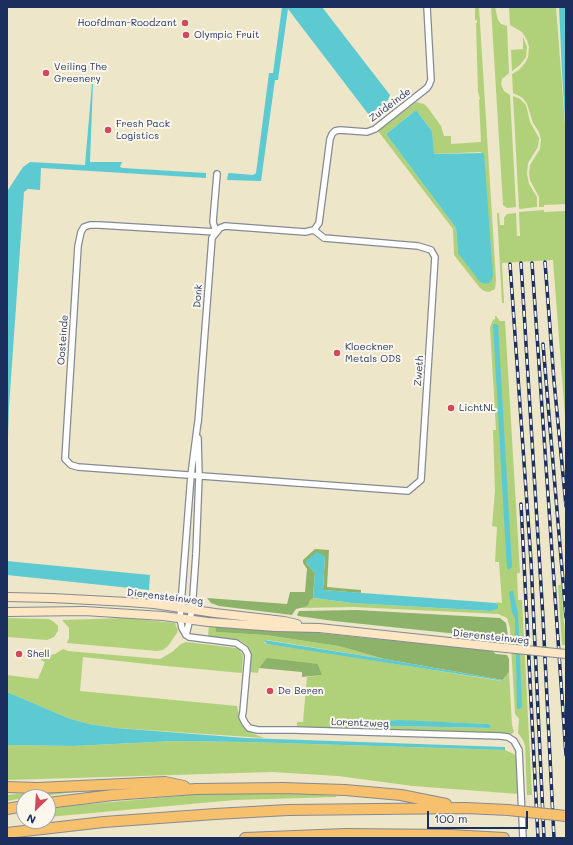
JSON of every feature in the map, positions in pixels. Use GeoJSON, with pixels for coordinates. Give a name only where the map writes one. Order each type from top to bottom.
{"type":"FeatureCollection","features":[{"type":"Feature","properties":{"kind":"highway"},"geometry":{"type":"LineString","coordinates":[[7,787],[37,788],[165,782],[196,789]]}},
{"type":"Feature","properties":{"kind":"highway"},"geometry":{"type":"LineString","coordinates":[[56,803],[113,795],[196,789],[283,788],[345,790],[401,795],[466,808]]}},
{"type":"Feature","properties":{"kind":"highway"},"geometry":{"type":"LineString","coordinates":[[7,833],[104,822],[215,814],[340,809],[466,808],[508,810],[566,816]]}},
{"type":"Feature","properties":{"kind":"highway"},"geometry":{"type":"LineString","coordinates":[[245,838],[345,834],[451,835],[504,838]]}},
{"type":"Feature","properties":{"kind":"main road","name":"Dierensteinweg"},"geometry":{"type":"LineString","coordinates":[[7,597],[101,600],[284,621],[319,628]]}},
{"type":"Feature","properties":{"kind":"main road","name":"Dierensteinweg"},"geometry":{"type":"LineString","coordinates":[[7,612],[84,611],[275,627],[319,628],[566,654]]}},
{"type":"Feature","properties":{"kind":"street","name":"Zuideinde"},"geometry":{"type":"LineString","coordinates":[[314,230],[319,223],[330,139],[332,134],[335,131],[340,130],[367,132],[375,129],[430,85],[428,7]]}},
{"type":"Feature","properties":{"kind":"street","name":"Donk"},"geometry":{"type":"LineString","coordinates":[[180,618],[191,475],[198,421],[211,248],[212,238],[216,232],[213,222],[216,174]]}},
{"type":"Feature","properties":{"kind":"street","name":"Oosteinde"},"geometry":{"type":"LineString","coordinates":[[191,475],[78,467],[71,465],[65,459],[79,238],[84,227],[90,225],[216,232]]}},
{"type":"Feature","properties":{"kind":"street"},"geometry":{"type":"LineString","coordinates":[[216,232],[225,226],[305,232],[314,230]]}},
{"type":"Feature","properties":{"kind":"street","name":"Zweth"},"geometry":{"type":"LineString","coordinates":[[191,475],[408,491],[420,480],[435,257],[431,250],[418,246],[324,238],[314,230]]}},
{"type":"Feature","properties":{"kind":"street","name":"Donk"},"geometry":{"type":"LineString","coordinates":[[190,619],[196,554],[199,476],[198,421]]}},
{"type":"Feature","properties":{"kind":"street"},"geometry":{"type":"LineString","coordinates":[[180,618],[186,635]]}},
{"type":"Feature","properties":{"kind":"street"},"geometry":{"type":"LineString","coordinates":[[186,635],[190,619]]}},
{"type":"Feature","properties":{"kind":"street","name":"Lorentzweg"},"geometry":{"type":"LineString","coordinates":[[186,635],[206,640],[236,643],[245,649],[248,655],[242,717],[245,723],[252,729],[504,736],[511,739],[519,750],[523,838]]}},
{"type":"Feature","properties":{"kind":"green space"},"geometry":{"type":"Polygon","coordinates":[[[475,7],[479,7],[496,280],[495,289],[489,292],[480,288],[454,255],[453,229],[378,131],[416,102],[424,104],[428,108],[441,126],[444,136],[451,136],[451,144],[481,142],[480,99],[478,92],[477,20],[475,20],[475,7]],[[416,110],[386,134],[456,228],[458,253],[481,152],[433,154],[432,131],[416,110]]]}},
{"type":"Feature","properties":{"kind":"green space"},"geometry":{"type":"Polygon","coordinates":[[[491,7],[495,7],[498,20],[501,24],[507,26],[509,73],[502,79],[501,84],[504,91],[510,95],[516,207],[507,208],[503,205],[491,7]]]}},
{"type":"Feature","properties":{"kind":"green space"},"geometry":{"type":"Polygon","coordinates":[[[509,7],[556,7],[566,136],[566,204],[544,205],[544,207],[539,207],[539,197],[530,180],[530,165],[540,149],[541,140],[539,132],[533,123],[527,104],[523,98],[513,93],[512,74],[519,70],[525,63],[528,57],[529,47],[522,32],[510,25],[509,7]]]}},
{"type":"Feature","properties":{"kind":"green space"},"geometry":{"type":"Polygon","coordinates":[[[523,37],[527,47],[526,57],[520,65],[512,71],[511,50],[523,49],[523,37]]]}},
{"type":"Feature","properties":{"kind":"green space"},"geometry":{"type":"Polygon","coordinates":[[[513,96],[520,99],[526,105],[530,122],[539,138],[538,147],[528,163],[527,174],[529,184],[537,197],[537,207],[519,209],[513,96]]]}},
{"type":"Feature","properties":{"kind":"green space"},"geometry":{"type":"Polygon","coordinates":[[[544,210],[544,212],[566,211],[566,429],[553,260],[502,263],[504,303],[502,303],[497,213],[499,213],[500,225],[504,225],[504,218],[507,214],[516,213],[517,236],[520,236],[519,212],[544,210]]]}},
{"type":"Feature","properties":{"kind":"green space"},"geometry":{"type":"Polygon","coordinates":[[[495,316],[500,321],[505,321],[520,573],[517,573],[518,600],[522,600],[532,795],[527,795],[525,746],[518,733],[519,719],[515,714],[510,628],[507,618],[498,614],[354,607],[299,608],[308,606],[310,600],[314,598],[352,603],[491,611],[495,610],[498,604],[496,602],[502,603],[499,562],[495,562],[497,527],[492,526],[495,491],[493,430],[496,430],[490,327],[495,319],[495,316]]]}},
{"type":"Feature","properties":{"kind":"green space"},"geometry":{"type":"Polygon","coordinates":[[[315,549],[329,550],[327,587],[361,590],[361,593],[323,590],[325,556],[306,563],[315,573],[314,598],[310,600],[308,606],[296,609],[292,615],[219,606],[211,603],[207,598],[287,604],[290,592],[305,592],[307,569],[303,563],[303,560],[315,549]]]}},
{"type":"Feature","properties":{"kind":"green space"},"geometry":{"type":"Polygon","coordinates":[[[558,585],[561,585],[566,645],[562,645],[558,585]]]}},
{"type":"Feature","properties":{"kind":"green space"},"geometry":{"type":"Polygon","coordinates":[[[357,610],[500,618],[506,623],[508,636],[507,639],[496,638],[334,621],[297,615],[299,611],[357,610]]]}},
{"type":"Feature","properties":{"kind":"green space"},"geometry":{"type":"Polygon","coordinates":[[[7,618],[49,619],[58,626],[58,631],[54,637],[47,640],[7,637],[7,618]]]}},
{"type":"Feature","properties":{"kind":"green space"},"geometry":{"type":"Polygon","coordinates":[[[126,618],[175,623],[178,630],[168,646],[163,650],[157,651],[67,643],[69,638],[69,628],[62,620],[126,618]]]}},
{"type":"Feature","properties":{"kind":"green space"},"geometry":{"type":"Polygon","coordinates":[[[215,624],[216,632],[265,635],[339,646],[384,659],[267,640],[264,642],[267,644],[495,680],[503,681],[509,672],[512,725],[514,732],[510,735],[506,733],[298,727],[297,722],[303,722],[307,677],[322,675],[318,664],[259,668],[258,673],[249,672],[251,656],[247,645],[241,641],[208,636],[209,625],[215,624]],[[383,720],[342,725],[490,728],[491,726],[489,724],[383,720]]]}},
{"type":"Feature","properties":{"kind":"green space"},"geometry":{"type":"Polygon","coordinates":[[[215,624],[492,651],[496,654],[507,655],[509,659],[509,672],[503,680],[384,659],[339,646],[265,635],[216,632],[215,624]]]}},
{"type":"Feature","properties":{"kind":"green space"},"geometry":{"type":"Polygon","coordinates":[[[186,642],[236,648],[240,650],[243,655],[242,673],[83,657],[80,691],[237,706],[241,724],[247,731],[264,738],[116,728],[89,724],[68,718],[7,692],[7,675],[38,679],[45,662],[41,660],[42,657],[55,654],[63,649],[68,651],[160,659],[186,642]]]}},
{"type":"Feature","properties":{"kind":"green space"},"geometry":{"type":"Polygon","coordinates":[[[267,658],[318,664],[322,675],[302,677],[302,672],[259,668],[267,658]]]}},
{"type":"Feature","properties":{"kind":"green space"},"geometry":{"type":"Polygon","coordinates":[[[174,741],[505,750],[516,755],[519,794],[413,786],[338,776],[272,772],[7,780],[7,745],[74,746],[174,741]]]}},
{"type":"Feature","properties":{"kind":"green space"},"geometry":{"type":"Polygon","coordinates":[[[99,789],[56,794],[56,790],[99,789]]]}},
{"type":"Feature","properties":{"kind":"green space"},"geometry":{"type":"Polygon","coordinates":[[[256,792],[310,794],[337,797],[235,800],[56,816],[56,808],[202,794],[256,792]]]}},
{"type":"Feature","properties":{"kind":"green space"},"geometry":{"type":"Polygon","coordinates":[[[16,794],[16,799],[7,801],[7,795],[16,794]]]}},
{"type":"Feature","properties":{"kind":"water"},"geometry":{"type":"Polygon","coordinates":[[[282,7],[322,7],[390,95],[388,100],[369,115],[288,9],[278,80],[275,80],[261,181],[227,180],[229,173],[253,175],[256,173],[269,73],[273,73],[282,7]]]}},
{"type":"Feature","properties":{"kind":"water"},"geometry":{"type":"Polygon","coordinates":[[[559,7],[565,7],[566,136],[562,72],[559,7]]]}},
{"type":"Feature","properties":{"kind":"water"},"geometry":{"type":"Polygon","coordinates":[[[92,83],[90,162],[122,162],[120,167],[123,168],[206,173],[206,178],[41,168],[40,190],[28,189],[24,192],[9,407],[7,467],[8,190],[23,167],[30,162],[85,165],[92,83]]]}},
{"type":"Feature","properties":{"kind":"water"},"geometry":{"type":"Polygon","coordinates":[[[416,110],[432,131],[434,154],[484,153],[493,275],[491,282],[486,284],[480,282],[458,253],[456,228],[386,134],[416,110]]]}},
{"type":"Feature","properties":{"kind":"water"},"geometry":{"type":"Polygon","coordinates":[[[493,324],[498,324],[512,567],[508,570],[505,536],[493,324]]]}},
{"type":"Feature","properties":{"kind":"water"},"geometry":{"type":"Polygon","coordinates":[[[317,552],[325,556],[323,590],[496,603],[498,604],[498,608],[491,611],[352,603],[314,598],[315,573],[306,561],[317,552]]]}},
{"type":"Feature","properties":{"kind":"water"},"geometry":{"type":"Polygon","coordinates":[[[7,561],[150,575],[149,590],[7,575],[7,561]]]}},
{"type":"Feature","properties":{"kind":"water"},"geometry":{"type":"Polygon","coordinates":[[[510,591],[513,591],[518,613],[522,706],[520,709],[517,708],[515,619],[512,612],[510,591]]]}},
{"type":"Feature","properties":{"kind":"water"},"geometry":{"type":"Polygon","coordinates":[[[264,640],[384,659],[504,681],[267,644],[264,640]]]}},
{"type":"Feature","properties":{"kind":"water"},"geometry":{"type":"Polygon","coordinates":[[[7,692],[68,718],[89,724],[116,728],[246,738],[505,747],[505,750],[174,741],[74,746],[7,745],[7,692]]]}},
{"type":"Feature","properties":{"kind":"water"},"geometry":{"type":"Polygon","coordinates":[[[341,720],[399,720],[489,724],[491,726],[490,728],[342,725],[341,720]]]}},
{"type":"Feature","properties":{"kind":"railway"},"geometry":{"type":"LineString","coordinates":[[545,262],[554,381],[566,506]]}},
{"type":"Feature","properties":{"kind":"railway"},"geometry":{"type":"LineString","coordinates":[[521,263],[543,618],[554,838]]}},
{"type":"Feature","properties":{"kind":"railway"},"geometry":{"type":"LineString","coordinates":[[532,263],[566,755]]}},
{"type":"Feature","properties":{"kind":"railway"},"geometry":{"type":"LineString","coordinates":[[510,264],[531,561],[544,838]]}},
{"type":"Feature","properties":{"kind":"railway"},"geometry":{"type":"LineString","coordinates":[[543,344],[566,617]]}},
{"type":"Feature","properties":{"kind":"railway"},"geometry":{"type":"LineString","coordinates":[[521,504],[538,838]]}},
{"type":"Feature","properties":{"kind":"place","name":"Hoofdman-Roodzant"},"geometry":{"type":"Point","coordinates":[185,23]}},
{"type":"Feature","properties":{"kind":"place","name":"Olympic Fruit"},"geometry":{"type":"Point","coordinates":[186,35]}},
{"type":"Feature","properties":{"kind":"place","name":"Veiling The Greenery"},"geometry":{"type":"Point","coordinates":[46,73]}},
{"type":"Feature","properties":{"kind":"place","name":"Fresh Pack Logistics"},"geometry":{"type":"Point","coordinates":[108,130]}},
{"type":"Feature","properties":{"kind":"place","name":"Kloeckner Metals ODS"},"geometry":{"type":"Point","coordinates":[337,353]}},
{"type":"Feature","properties":{"kind":"place","name":"LichtNL"},"geometry":{"type":"Point","coordinates":[451,408]}},
{"type":"Feature","properties":{"kind":"place","name":"Shell"},"geometry":{"type":"Point","coordinates":[19,654]}},
{"type":"Feature","properties":{"kind":"place","name":"De Beren"},"geometry":{"type":"Point","coordinates":[270,691]}}]}
